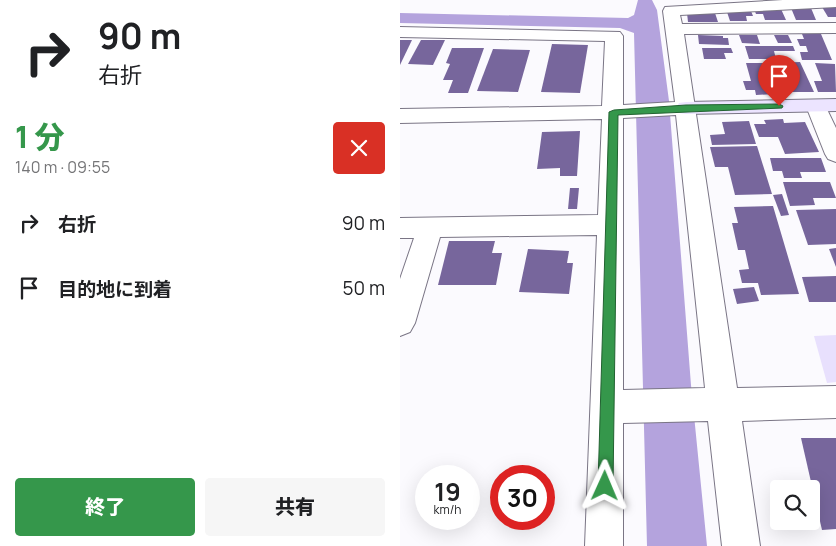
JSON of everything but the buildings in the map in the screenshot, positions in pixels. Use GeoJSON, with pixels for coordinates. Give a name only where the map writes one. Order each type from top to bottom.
{"type":"FeatureCollection","features":[{"type":"Feature","properties":{"kind":"street"},"geometry":{"type":"LineString","coordinates":[[741,546],[711,405],[679,108],[675,29],[671,11],[836,2]]}},
{"type":"Feature","properties":{"kind":"street"},"geometry":{"type":"LineString","coordinates":[[675,29],[836,28]]}},
{"type":"Feature","properties":{"kind":"street"},"geometry":{"type":"LineString","coordinates":[[400,32],[614,36],[622,112],[610,225],[622,407],[604,546]]}},
{"type":"Feature","properties":{"kind":"street"},"geometry":{"type":"LineString","coordinates":[[400,116],[826,106],[836,154]]}},
{"type":"Feature","properties":{"kind":"street"},"geometry":{"type":"LineString","coordinates":[[400,228],[610,225]]}},
{"type":"Feature","properties":{"kind":"street"},"geometry":{"type":"LineString","coordinates":[[400,323],[430,227]]}},
{"type":"Feature","properties":{"kind":"street"},"geometry":{"type":"LineString","coordinates":[[622,407],[836,402]]}},
{"type":"Feature","properties":{"kind":"shaded area"},"geometry":{"type":"Polygon","coordinates":[[[638,0],[652,0],[657,10],[669,101],[691,385],[707,546],[647,546],[634,33],[620,28],[400,23],[400,13],[628,18],[634,15],[638,0]]]}},
{"type":"Feature","properties":{"kind":"shaded area"},"geometry":{"type":"Polygon","coordinates":[[[836,335],[836,382],[827,383],[814,336],[836,335]]]}},
{"type":"Feature","properties":{"kind":"route"},"geometry":{"type":"LineString","coordinates":[[605,486],[614,112],[779,106]]}}]}
